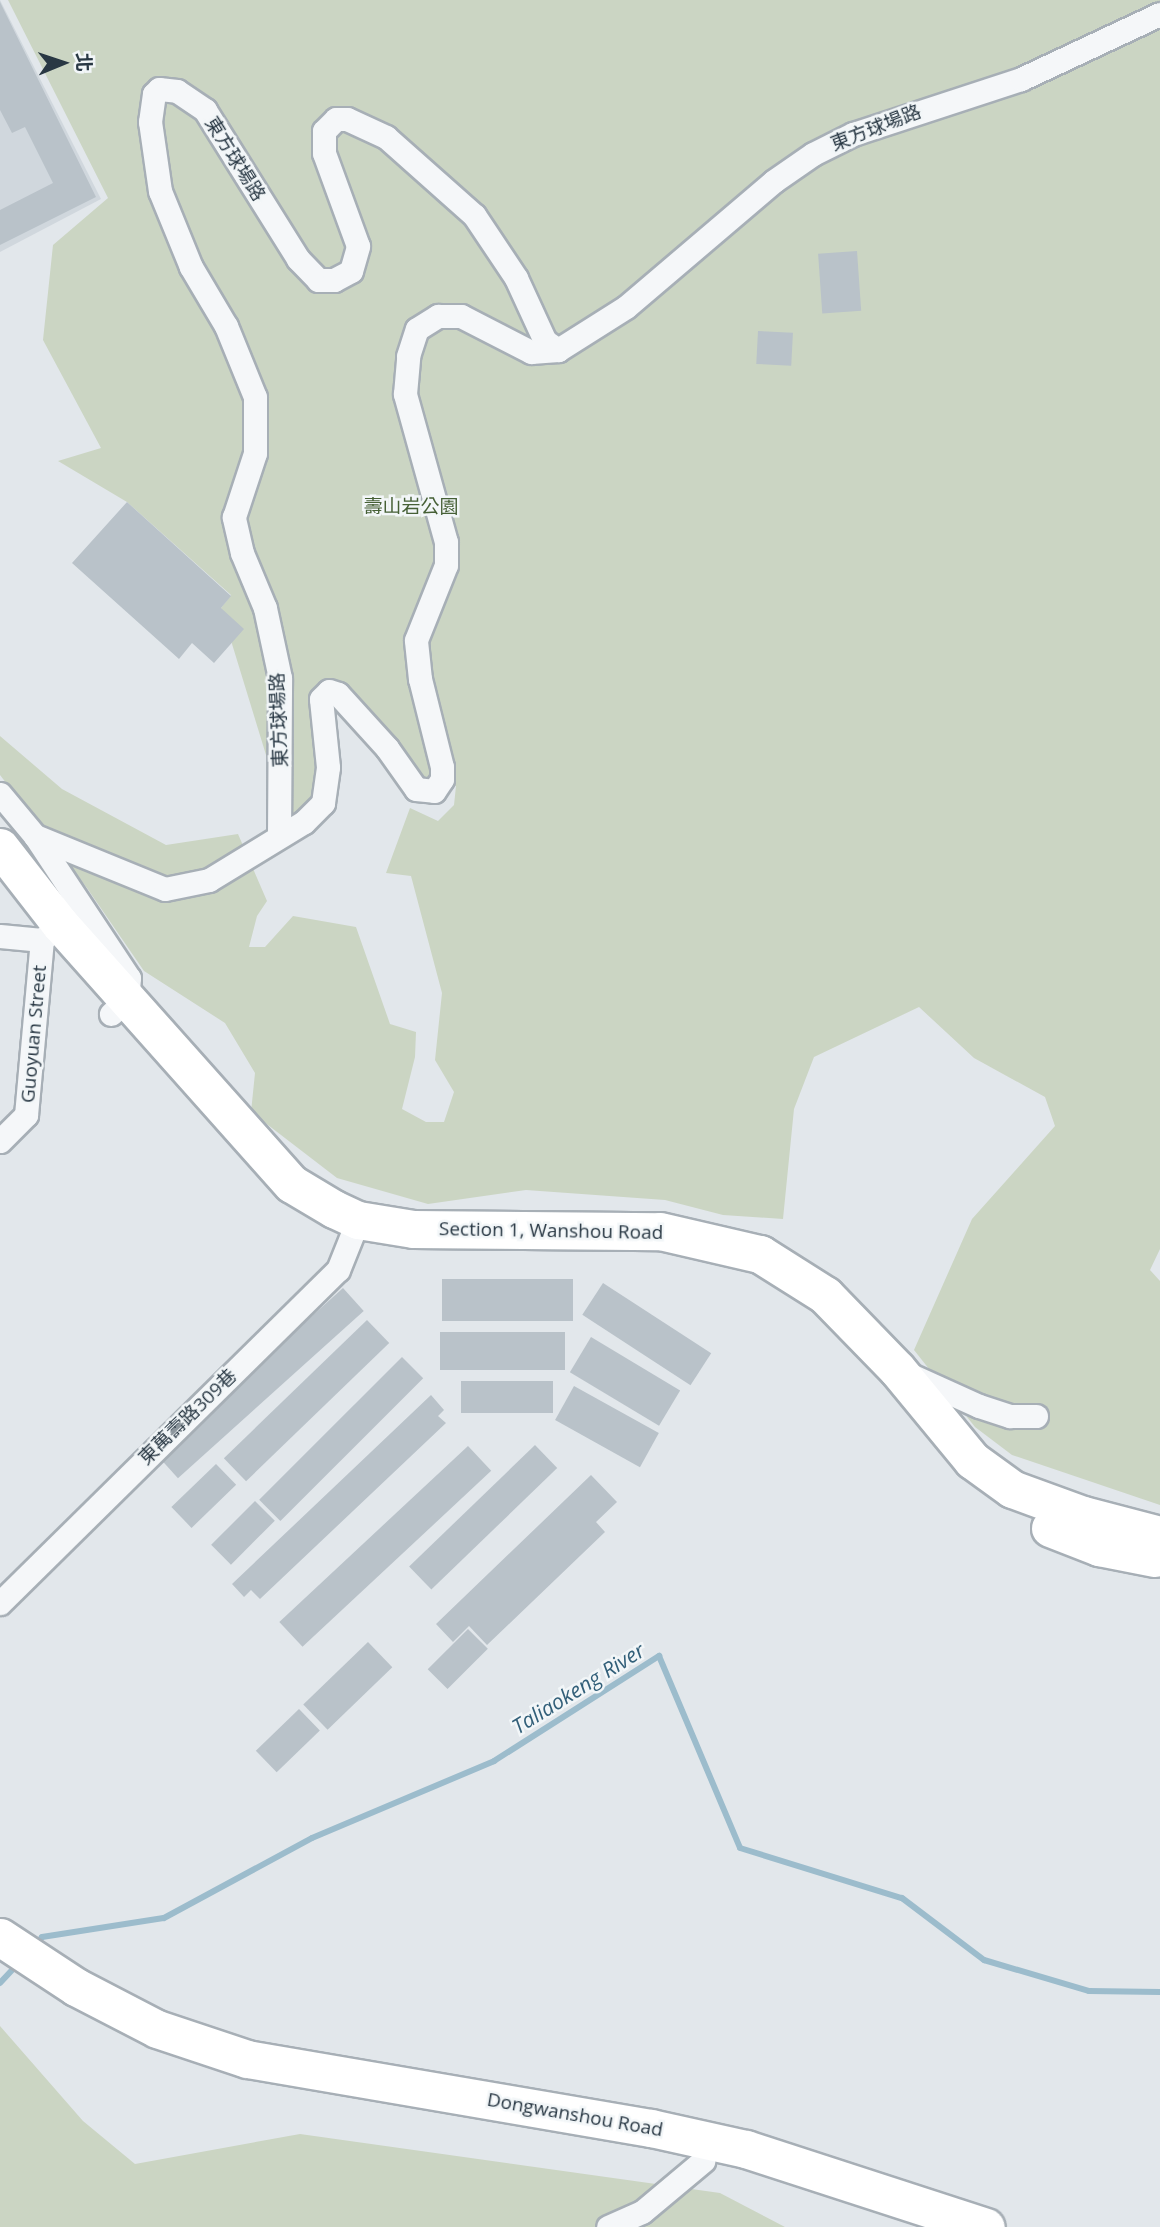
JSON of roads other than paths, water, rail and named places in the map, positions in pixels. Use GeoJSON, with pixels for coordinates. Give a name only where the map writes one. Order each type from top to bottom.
{"type":"FeatureCollection","features":[{"type":"Feature","properties":{"kind":"main road","name":"Section 1, Wanshou Road"},"geometry":{"type":"LineString","coordinates":[[0,847],[51,932]]}},
{"type":"Feature","properties":{"kind":"main road","name":"Section 1, Wanshou Road"},"geometry":{"type":"LineString","coordinates":[[0,887],[51,932],[119,1006],[277,1196],[307,1219],[352,1229],[386,1250],[600,1251],[681,1256],[747,1275],[791,1300],[890,1377],[972,1460],[1012,1489],[1073,1512],[1160,1535]]}},
{"type":"Feature","properties":{"kind":"main road","name":"Section 1, Wanshou Road"},"geometry":{"type":"LineString","coordinates":[[890,1377],[959,1477],[994,1504],[1099,1546],[1160,1559]]}},
{"type":"Feature","properties":{"kind":"main road"},"geometry":{"type":"LineString","coordinates":[[0,1937],[148,2036]]}},
{"type":"Feature","properties":{"kind":"main road"},"geometry":{"type":"LineString","coordinates":[[0,1960],[95,2024],[148,2036]]}},
{"type":"Feature","properties":{"kind":"main road","name":"Dongwanshou Road"},"geometry":{"type":"LineString","coordinates":[[148,2036],[259,2087],[653,2148],[930,2227]]}},
{"type":"Feature","properties":{"kind":"main road","name":"Dongwanshou Road"},"geometry":{"type":"LineString","coordinates":[[148,2036],[247,2059],[651,2128],[746,2149],[986,2227]]}},
{"type":"Feature","properties":{"kind":"street","name":"東方球場路"},"geometry":{"type":"LineString","coordinates":[[279,835],[280,678],[265,608],[242,553],[234,517],[255,453],[255,397],[226,326],[191,267],[160,191],[150,122],[154,94],[159,89],[177,91],[205,110],[298,260],[318,280],[334,280],[351,271],[358,246],[324,153],[324,131],[336,119],[347,120],[386,137],[474,215],[516,278],[545,341],[558,350],[626,307],[774,181],[813,154],[853,134],[1021,79],[1160,13]]}},
{"type":"Feature","properties":{"kind":"street"},"geometry":{"type":"LineString","coordinates":[[35,836],[165,889],[209,880],[304,822],[323,803],[328,767],[321,699],[329,691],[338,694],[371,730],[416,789],[434,791],[442,779],[416,640],[446,565],[446,553],[405,394],[408,356],[417,329],[438,316],[461,316],[531,352],[558,350]]}},
{"type":"Feature","properties":{"kind":"street"},"geometry":{"type":"LineString","coordinates":[[0,794],[35,836],[129,978],[119,1006]]}},
{"type":"Feature","properties":{"kind":"street"},"geometry":{"type":"LineString","coordinates":[[0,936],[51,932]]}},
{"type":"Feature","properties":{"kind":"street","name":"Guoyuan Street"},"geometry":{"type":"LineString","coordinates":[[0,1141],[26,1115],[51,932]]}},
{"type":"Feature","properties":{"kind":"street","name":"東萬壽路309巷"},"geometry":{"type":"LineString","coordinates":[[0,1603],[338,1270],[352,1229]]}},
{"type":"Feature","properties":{"kind":"street"},"geometry":{"type":"LineString","coordinates":[[890,1377],[1010,1416],[1036,1416]]}},
{"type":"Feature","properties":{"kind":"street"},"geometry":{"type":"LineString","coordinates":[[608,2227],[642,2212],[703,2161]]}},
{"type":"Feature","properties":{"kind":"waterway","name":"Taliaokeng River"},"geometry":{"type":"LineString","coordinates":[[35,1946],[42,1937],[164,1918],[312,1838],[494,1761],[659,1656],[740,1848],[902,1898],[984,1960],[1089,1991],[1160,1992]]}},
{"type":"Feature","properties":{"kind":"waterway","name":"Taliaokeng River"},"geometry":{"type":"LineString","coordinates":[[0,1983],[18,1964]]}},
{"type":"Feature","properties":{"kind":"park label","name":"壽山岩公園"},"geometry":{"type":"Point","coordinates":[411,507]}}]}
